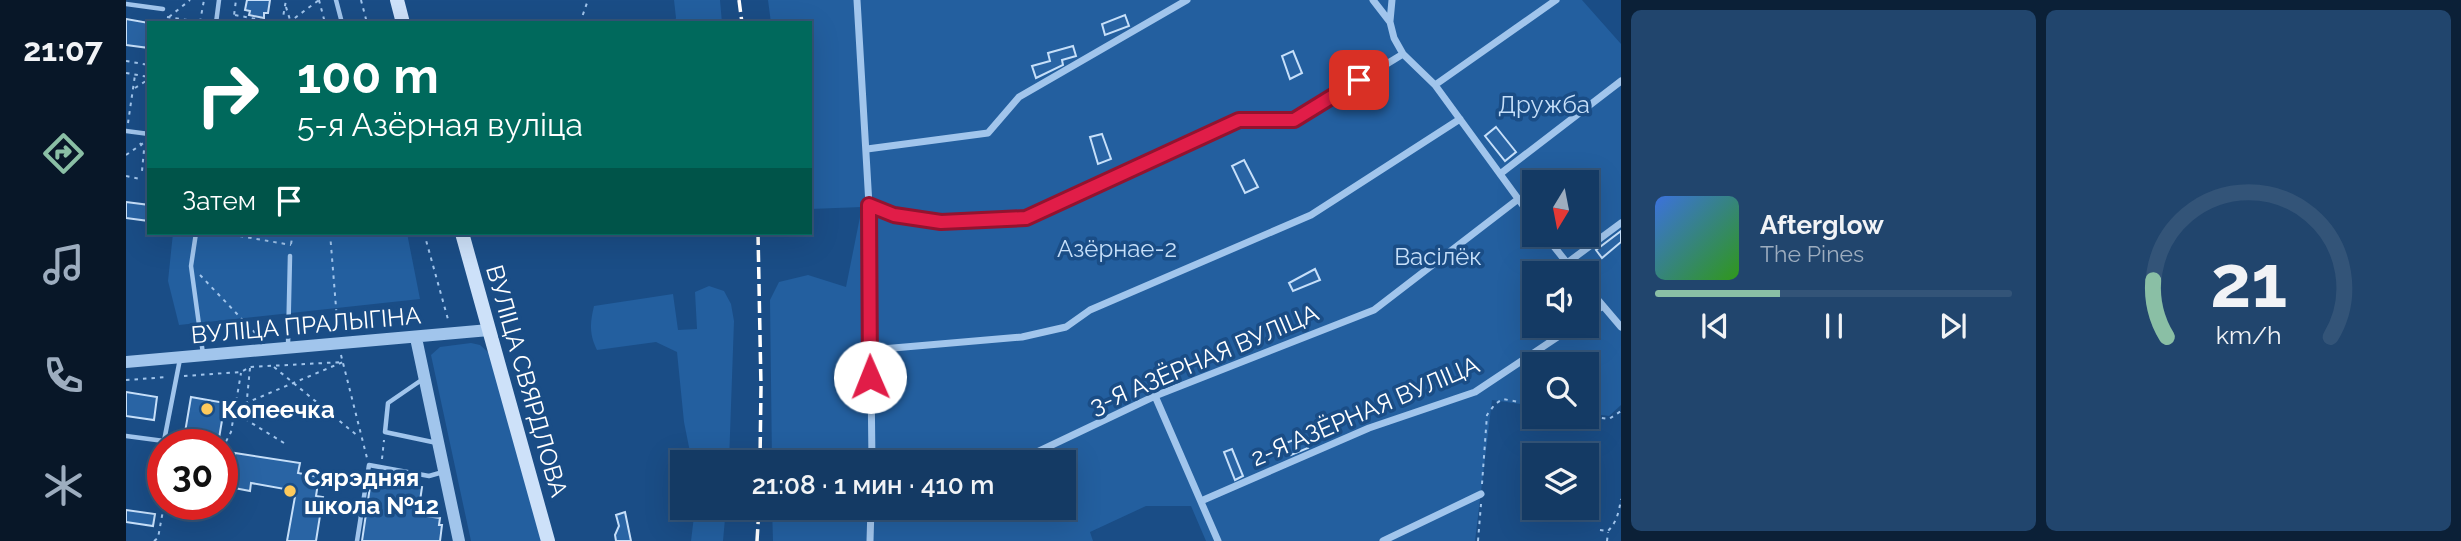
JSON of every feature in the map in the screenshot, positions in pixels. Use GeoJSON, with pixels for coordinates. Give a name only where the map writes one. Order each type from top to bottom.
{"type":"FeatureCollection","features":[{"type":"Feature","properties":{"kind":"main road"},"geometry":{"type":"LineString","coordinates":[[397,0],[402,21]]}},
{"type":"Feature","properties":{"kind":"main road","name":"ВУЛІЦА СВЯРДЛОВА"},"geometry":{"type":"LineString","coordinates":[[463,235],[548,541]]}},
{"type":"Feature","properties":{"kind":"street"},"geometry":{"type":"LineString","coordinates":[[857,0],[869,205],[872,450]]}},
{"type":"Feature","properties":{"kind":"street"},"geometry":{"type":"LineString","coordinates":[[867,149],[988,133],[1018,97],[1187,0]]}},
{"type":"Feature","properties":{"kind":"street"},"geometry":{"type":"LineString","coordinates":[[1373,0],[1390,22]]}},
{"type":"Feature","properties":{"kind":"street"},"geometry":{"type":"LineString","coordinates":[[1392,0],[1390,22],[1394,38],[1403,54],[1435,85],[1522,206]]}},
{"type":"Feature","properties":{"kind":"street"},"geometry":{"type":"LineString","coordinates":[[1435,85],[1556,0]]}},
{"type":"Feature","properties":{"kind":"street"},"geometry":{"type":"LineString","coordinates":[[869,205],[894,215],[941,222],[1026,218],[1239,120],[1294,120],[1403,54]]}},
{"type":"Feature","properties":{"kind":"street"},"geometry":{"type":"LineString","coordinates":[[1500,174],[1621,80]]}},
{"type":"Feature","properties":{"kind":"street"},"geometry":{"type":"LineString","coordinates":[[870,350],[1023,337],[1066,327],[1090,310],[1311,215],[1461,119]]}},
{"type":"Feature","properties":{"kind":"street","name":"3-Я АЗЁРНАЯ ВУЛІЦА"},"geometry":{"type":"LineString","coordinates":[[1041,450],[1156,396],[1374,310],[1517,200]]}},
{"type":"Feature","properties":{"kind":"street"},"geometry":{"type":"LineString","coordinates":[[1570,261],[1621,223]]}},
{"type":"Feature","properties":{"kind":"street"},"geometry":{"type":"LineString","coordinates":[[1554,247],[1565,261]]}},
{"type":"Feature","properties":{"kind":"street"},"geometry":{"type":"LineString","coordinates":[[1599,302],[1621,327]]}},
{"type":"Feature","properties":{"kind":"street","name":"ВУЛІЦА ПРАЛЫГІНА"},"geometry":{"type":"LineString","coordinates":[[126,362],[489,330]]}},
{"type":"Feature","properties":{"kind":"street"},"geometry":{"type":"LineString","coordinates":[[416,338],[459,541]]}},
{"type":"Feature","properties":{"kind":"street","name":"2-Я АЗЁРНАЯ ВУЛІЦА"},"geometry":{"type":"LineString","coordinates":[[1201,501],[1369,428],[1475,392],[1556,338]]}},
{"type":"Feature","properties":{"kind":"street"},"geometry":{"type":"LineString","coordinates":[[1156,396],[1218,541]]}},
{"type":"Feature","properties":{"kind":"street"},"geometry":{"type":"LineString","coordinates":[[1382,541],[1482,494]]}},
{"type":"Feature","properties":{"kind":"street"},"geometry":{"type":"LineString","coordinates":[[870,541],[871,520]]}},
{"type":"Feature","properties":{"kind":"lane"},"geometry":{"type":"LineString","coordinates":[[149,7],[150,0]]}},
{"type":"Feature","properties":{"kind":"lane"},"geometry":{"type":"LineString","coordinates":[[216,21],[219,0]]}},
{"type":"Feature","properties":{"kind":"lane"},"geometry":{"type":"LineString","coordinates":[[336,0],[341,21]]}},
{"type":"Feature","properties":{"kind":"lane"},"geometry":{"type":"LineString","coordinates":[[126,4],[163,9]]}},
{"type":"Feature","properties":{"kind":"lane"},"geometry":{"type":"LineString","coordinates":[[127,131],[147,136]]}},
{"type":"Feature","properties":{"kind":"lane"},"geometry":{"type":"LineString","coordinates":[[196,235],[191,267],[203,355]]}},
{"type":"Feature","properties":{"kind":"lane"},"geometry":{"type":"LineString","coordinates":[[288,349],[290,256]]}},
{"type":"Feature","properties":{"kind":"lane"},"geometry":{"type":"LineString","coordinates":[[126,436],[164,441],[181,357]]}},
{"type":"Feature","properties":{"kind":"lane"},"geometry":{"type":"LineString","coordinates":[[424,379],[388,403],[386,432],[438,443]]}},
{"type":"Feature","properties":{"kind":"lane"},"geometry":{"type":"LineString","coordinates":[[357,541],[369,466],[429,476],[444,472]]}},
{"type":"Feature","properties":{"kind":"path"},"geometry":{"type":"LineString","coordinates":[[169,17],[190,0]]}},
{"type":"Feature","properties":{"kind":"path"},"geometry":{"type":"LineString","coordinates":[[200,21],[204,0]]}},
{"type":"Feature","properties":{"kind":"path"},"geometry":{"type":"LineString","coordinates":[[233,21],[236,0]]}},
{"type":"Feature","properties":{"kind":"path"},"geometry":{"type":"LineString","coordinates":[[282,21],[285,0]]}},
{"type":"Feature","properties":{"kind":"path"},"geometry":{"type":"LineString","coordinates":[[291,21],[319,0],[324,21]]}},
{"type":"Feature","properties":{"kind":"path"},"geometry":{"type":"LineString","coordinates":[[361,0],[366,21]]}},
{"type":"Feature","properties":{"kind":"path"},"geometry":{"type":"LineString","coordinates":[[581,21],[587,0]]}},
{"type":"Feature","properties":{"kind":"path"},"geometry":{"type":"LineString","coordinates":[[285,5],[290,21]]}},
{"type":"Feature","properties":{"kind":"path"},"geometry":{"type":"LineString","coordinates":[[163,9],[162,16],[194,21]]}},
{"type":"Feature","properties":{"kind":"path"},"geometry":{"type":"LineString","coordinates":[[234,15],[266,21]]}},
{"type":"Feature","properties":{"kind":"path"},"geometry":{"type":"LineString","coordinates":[[126,61],[147,65]]}},
{"type":"Feature","properties":{"kind":"path"},"geometry":{"type":"LineString","coordinates":[[126,73],[147,78]]}},
{"type":"Feature","properties":{"kind":"path"},"geometry":{"type":"LineString","coordinates":[[127,131],[135,75]]}},
{"type":"Feature","properties":{"kind":"path"},"geometry":{"type":"LineString","coordinates":[[133,90],[147,80]]}},
{"type":"Feature","properties":{"kind":"path"},"geometry":{"type":"LineString","coordinates":[[126,155],[147,139]]}},
{"type":"Feature","properties":{"kind":"path"},"geometry":{"type":"LineString","coordinates":[[126,176],[141,179],[144,150],[138,140]]}},
{"type":"Feature","properties":{"kind":"path"},"geometry":{"type":"LineString","coordinates":[[234,235],[291,245],[293,235]]}},
{"type":"Feature","properties":{"kind":"path"},"geometry":{"type":"LineString","coordinates":[[425,235],[450,328]]}},
{"type":"Feature","properties":{"kind":"path"},"geometry":{"type":"LineString","coordinates":[[191,267],[272,350]]}},
{"type":"Feature","properties":{"kind":"path"},"geometry":{"type":"LineString","coordinates":[[126,380],[343,362],[246,403]]}},
{"type":"Feature","properties":{"kind":"path"},"geometry":{"type":"LineString","coordinates":[[274,366],[360,439]]}},
{"type":"Feature","properties":{"kind":"path"},"geometry":{"type":"LineString","coordinates":[[250,368],[245,419],[284,443]]}},
{"type":"Feature","properties":{"kind":"path"},"geometry":{"type":"LineString","coordinates":[[232,429],[241,372]]}},
{"type":"Feature","properties":{"kind":"path"},"geometry":{"type":"LineString","coordinates":[[1478,541],[1487,415],[1495,404],[1503,399],[1522,403]]}},
{"type":"Feature","properties":{"kind":"path"},"geometry":{"type":"LineString","coordinates":[[1599,418],[1609,419],[1621,411]]}},
{"type":"Feature","properties":{"kind":"path"},"geometry":{"type":"LineString","coordinates":[[381,467],[386,432]]}},
{"type":"Feature","properties":{"kind":"path"},"geometry":{"type":"LineString","coordinates":[[1607,541],[1608,531],[1617,517],[1621,499]]}},
{"type":"Feature","properties":{"kind":"path"},"geometry":{"type":"LineString","coordinates":[[156,540],[161,520]]}},
{"type":"Feature","properties":{"kind":"path"},"geometry":{"type":"LineString","coordinates":[[1600,530],[1608,531]]}},
{"type":"Feature","properties":{"kind":"green space"},"geometry":{"type":"Polygon","coordinates":[[[674,0],[720,0],[722,21],[675,21],[674,0]]]}},
{"type":"Feature","properties":{"kind":"green space"},"geometry":{"type":"Polygon","coordinates":[[[768,0],[1582,0],[1621,44],[1621,405],[1609,416],[1599,415],[1599,352],[1522,352],[1522,404],[1492,400],[1475,541],[1206,541],[1191,506],[1146,506],[1090,532],[1093,541],[773,541],[772,520],[1076,520],[1076,450],[772,450],[770,300],[779,282],[808,275],[846,287],[862,207],[812,209],[812,21],[771,21],[768,0]]]}},
{"type":"Feature","properties":{"kind":"green space"},"geometry":{"type":"Polygon","coordinates":[[[173,235],[407,235],[420,299],[179,325],[168,281],[173,235]]]}},
{"type":"Feature","properties":{"kind":"green space"},"geometry":{"type":"Polygon","coordinates":[[[709,286],[724,291],[731,304],[734,321],[729,450],[690,450],[677,352],[656,342],[597,350],[591,334],[594,306],[673,294],[678,330],[697,329],[695,292],[709,286]]]}},
{"type":"Feature","properties":{"kind":"green space"},"geometry":{"type":"Polygon","coordinates":[[[471,343],[480,345],[489,353],[543,541],[471,541],[431,355],[440,347],[471,343]]]}},
{"type":"Feature","properties":{"kind":"green space"},"geometry":{"type":"Polygon","coordinates":[[[694,520],[725,520],[723,541],[691,541],[694,520]]]}},
{"type":"Feature","properties":{"kind":"building"},"geometry":{"type":"Polygon","coordinates":[[[247,0],[270,0],[268,13],[264,13],[264,18],[249,15],[250,11],[245,10],[247,0]]]}},
{"type":"Feature","properties":{"kind":"building"},"geometry":{"type":"Polygon","coordinates":[[[1125,15],[1129,26],[1105,35],[1102,24],[1125,15]]]}},
{"type":"Feature","properties":{"kind":"building"},"geometry":{"type":"Polygon","coordinates":[[[126,19],[147,23],[147,48],[126,45],[126,19]]]}},
{"type":"Feature","properties":{"kind":"building"},"geometry":{"type":"Polygon","coordinates":[[[1073,46],[1076,56],[1062,60],[1063,65],[1036,78],[1032,66],[1050,61],[1048,53],[1073,46]]]}},
{"type":"Feature","properties":{"kind":"building"},"geometry":{"type":"Polygon","coordinates":[[[1293,51],[1302,73],[1290,79],[1282,56],[1293,51]]]}},
{"type":"Feature","properties":{"kind":"building"},"geometry":{"type":"Polygon","coordinates":[[[1496,127],[1516,152],[1505,161],[1485,136],[1496,127]]]}},
{"type":"Feature","properties":{"kind":"building"},"geometry":{"type":"Polygon","coordinates":[[[1102,134],[1111,159],[1098,164],[1090,137],[1102,134]]]}},
{"type":"Feature","properties":{"kind":"building"},"geometry":{"type":"Polygon","coordinates":[[[1244,160],[1258,187],[1245,193],[1232,166],[1244,160]]]}},
{"type":"Feature","properties":{"kind":"building"},"geometry":{"type":"Polygon","coordinates":[[[126,202],[147,205],[147,221],[126,218],[126,202]]]}},
{"type":"Feature","properties":{"kind":"building"},"geometry":{"type":"Polygon","coordinates":[[[1621,231],[1621,242],[1602,258],[1596,250],[1621,231]]]}},
{"type":"Feature","properties":{"kind":"building"},"geometry":{"type":"Polygon","coordinates":[[[1315,269],[1320,280],[1293,291],[1289,283],[1315,269]]]}},
{"type":"Feature","properties":{"kind":"building"},"geometry":{"type":"Polygon","coordinates":[[[126,392],[157,397],[154,420],[126,416],[126,392]]]}},
{"type":"Feature","properties":{"kind":"building"},"geometry":{"type":"Polygon","coordinates":[[[191,397],[225,403],[221,429],[186,429],[191,397]]]}},
{"type":"Feature","properties":{"kind":"building"},"geometry":{"type":"Polygon","coordinates":[[[1303,436],[1308,448],[1291,455],[1286,443],[1303,436]]]}},
{"type":"Feature","properties":{"kind":"building"},"geometry":{"type":"Polygon","coordinates":[[[1232,449],[1243,476],[1235,480],[1224,452],[1232,449]]]}},
{"type":"Feature","properties":{"kind":"building"},"geometry":{"type":"Polygon","coordinates":[[[238,453],[300,463],[298,473],[319,477],[316,496],[323,497],[316,541],[287,541],[296,491],[251,483],[250,491],[238,489],[238,453]]]}},
{"type":"Feature","properties":{"kind":"building"},"geometry":{"type":"Polygon","coordinates":[[[371,480],[422,487],[418,515],[440,518],[440,541],[362,541],[371,480]]]}},
{"type":"Feature","properties":{"kind":"building"},"geometry":{"type":"Polygon","coordinates":[[[126,510],[147,513],[147,520],[154,520],[153,526],[126,522],[126,510]]]}},
{"type":"Feature","properties":{"kind":"building"},"geometry":{"type":"Polygon","coordinates":[[[625,512],[631,541],[616,541],[615,535],[619,526],[616,515],[625,512]]]}},
{"type":"Feature","properties":{"kind":"railway"},"geometry":{"type":"LineString","coordinates":[[739,0],[742,21]]}},
{"type":"Feature","properties":{"kind":"railway"},"geometry":{"type":"LineString","coordinates":[[758,235],[760,450]]}},
{"type":"Feature","properties":{"kind":"railway"},"geometry":{"type":"LineString","coordinates":[[757,541],[758,520]]}},
{"type":"Feature","properties":{"kind":"place","name":"Копеечка"},"geometry":{"type":"Point","coordinates":[207,409]}},
{"type":"Feature","properties":{"kind":"place","name":"Сярэдняя школа №12"},"geometry":{"type":"Point","coordinates":[290,491]}},
{"type":"Feature","properties":{"kind":"route"},"geometry":{"type":"LineString","coordinates":[[870,377],[869,205],[894,215],[941,222],[1026,218],[1239,120],[1294,120],[1359,80]]}},
{"type":"Feature","properties":{"kind":"park label","name":"Дружба"},"geometry":{"type":"Point","coordinates":[1544,104]}},
{"type":"Feature","properties":{"kind":"park label","name":"Азёрнае-2"},"geometry":{"type":"Point","coordinates":[1117,248]}},
{"type":"Feature","properties":{"kind":"park label","name":"Васілёк"},"geometry":{"type":"Point","coordinates":[1438,256]}}]}
